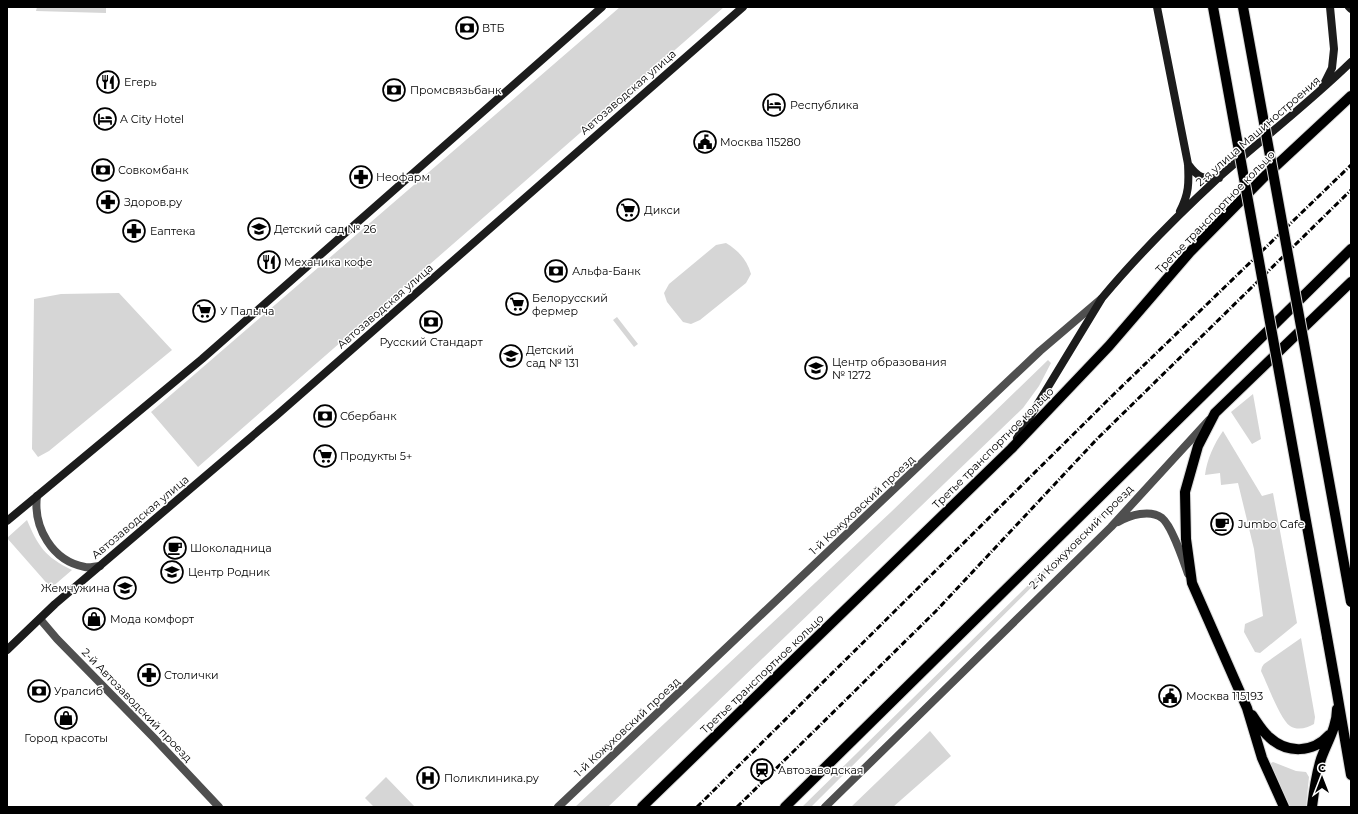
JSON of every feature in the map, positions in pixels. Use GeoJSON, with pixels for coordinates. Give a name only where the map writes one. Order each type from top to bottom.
{"type":"FeatureCollection","features":[{"type":"Feature","properties":{"kind":"main road"},"geometry":{"type":"LineString","coordinates":[[7,520],[202,359],[602,7]]}},
{"type":"Feature","properties":{"kind":"main road","name":"Автозаводская улица"},"geometry":{"type":"LineString","coordinates":[[7,650],[100,566],[277,415],[743,7]]}},
{"type":"Feature","properties":{"kind":"main road"},"geometry":{"type":"LineString","coordinates":[[1157,7],[1188,164],[1188,188],[1186,199],[1178,216]]}},
{"type":"Feature","properties":{"kind":"main road"},"geometry":{"type":"LineString","coordinates":[[1212,7],[1338,693],[1351,775]]}},
{"type":"Feature","properties":{"kind":"main road"},"geometry":{"type":"LineString","coordinates":[[1243,7],[1351,602]]}},
{"type":"Feature","properties":{"kind":"main road"},"geometry":{"type":"LineString","coordinates":[[1320,92],[1332,68],[1334,49],[1330,7]]}},
{"type":"Feature","properties":{"kind":"main road","name":"2-я улица Машиностроения"},"geometry":{"type":"LineString","coordinates":[[1178,216],[1219,178],[1320,92],[1351,62]]}},
{"type":"Feature","properties":{"kind":"main road","name":"Третье транспортное кольцо"},"geometry":{"type":"LineString","coordinates":[[642,807],[1011,449],[1109,346],[1190,252],[1264,176],[1351,96]]}},
{"type":"Feature","properties":{"kind":"main road"},"geometry":{"type":"LineString","coordinates":[[1188,164],[1195,174],[1205,178],[1219,178]]}},
{"type":"Feature","properties":{"kind":"main road","name":"1-й Кожуховский проезд"},"geometry":{"type":"LineString","coordinates":[[1102,298],[1116,281],[1178,216]]}},
{"type":"Feature","properties":{"kind":"main road"},"geometry":{"type":"LineString","coordinates":[[784,807],[1351,249]]}},
{"type":"Feature","properties":{"kind":"main road","name":"2-й Кожуховский проезд"},"geometry":{"type":"LineString","coordinates":[[1215,413],[1351,282]]}},
{"type":"Feature","properties":{"kind":"main road"},"geometry":{"type":"LineString","coordinates":[[1011,449],[1102,298]]}},
{"type":"Feature","properties":{"kind":"main road"},"geometry":{"type":"LineString","coordinates":[[1215,413],[1198,446],[1185,492],[1186,539],[1192,582],[1247,708],[1262,758],[1284,807]]}},
{"type":"Feature","properties":{"kind":"main road"},"geometry":{"type":"LineString","coordinates":[[1312,807],[1315,780],[1322,757],[1333,730],[1337,713],[1338,693]]}},
{"type":"Feature","properties":{"kind":"main road"},"geometry":{"type":"LineString","coordinates":[[1247,708],[1268,737],[1278,744],[1290,748],[1302,750],[1313,747],[1323,742],[1333,730]]}},
{"type":"Feature","properties":{"kind":"street","name":"1-й Кожуховский проезд"},"geometry":{"type":"LineString","coordinates":[[558,807],[1040,351],[1102,298]]}},
{"type":"Feature","properties":{"kind":"street","name":"2-й Кожуховский проезд"},"geometry":{"type":"LineString","coordinates":[[824,807],[1111,526],[1215,413]]}},
{"type":"Feature","properties":{"kind":"street"},"geometry":{"type":"LineString","coordinates":[[37,496],[36,505],[41,529],[54,551],[63,559],[76,565],[87,567],[100,566]]}},
{"type":"Feature","properties":{"kind":"street"},"geometry":{"type":"LineString","coordinates":[[1111,526],[1126,517],[1140,514],[1152,514],[1162,518],[1169,526],[1192,582]]}},
{"type":"Feature","properties":{"kind":"street","name":"2-й Автозаводский проезд"},"geometry":{"type":"LineString","coordinates":[[40,619],[57,639],[219,807]]}},
{"type":"Feature","properties":{"kind":"shaded area"},"geometry":{"type":"Polygon","coordinates":[[[37,7],[106,7],[106,13],[36,11],[37,7]]]}},
{"type":"Feature","properties":{"kind":"shaded area"},"geometry":{"type":"Polygon","coordinates":[[[620,7],[724,7],[198,467],[151,412],[620,7]]]}},
{"type":"Feature","properties":{"kind":"shaded area"},"geometry":{"type":"Polygon","coordinates":[[[726,243],[742,256],[751,274],[746,283],[700,320],[691,324],[683,322],[667,302],[664,293],[669,284],[716,245],[726,243]]]}},
{"type":"Feature","properties":{"kind":"shaded area"},"geometry":{"type":"Polygon","coordinates":[[[119,293],[172,350],[49,451],[38,457],[32,449],[34,299],[61,294],[119,293]]]}},
{"type":"Feature","properties":{"kind":"shaded area"},"geometry":{"type":"Polygon","coordinates":[[[617,317],[638,344],[634,347],[613,320],[617,317]]]}},
{"type":"Feature","properties":{"kind":"shaded area"},"geometry":{"type":"Polygon","coordinates":[[[1048,360],[1051,363],[1039,386],[1023,408],[608,807],[575,807],[891,512],[1048,360]]]}},
{"type":"Feature","properties":{"kind":"shaded area"},"geometry":{"type":"Polygon","coordinates":[[[1253,394],[1261,439],[1252,444],[1231,412],[1253,394]]]}},
{"type":"Feature","properties":{"kind":"shaded area"},"geometry":{"type":"Polygon","coordinates":[[[1223,431],[1262,496],[1273,493],[1297,623],[1260,653],[1255,652],[1244,632],[1245,624],[1263,616],[1254,549],[1238,483],[1221,485],[1220,473],[1205,475],[1211,452],[1223,431]]]}},
{"type":"Feature","properties":{"kind":"shaded area"},"geometry":{"type":"Polygon","coordinates":[[[1122,493],[1124,495],[811,807],[802,807],[1122,493]]]}},
{"type":"Feature","properties":{"kind":"shaded area"},"geometry":{"type":"Polygon","coordinates":[[[27,520],[35,537],[44,550],[55,560],[72,570],[51,588],[7,538],[27,520]]]}},
{"type":"Feature","properties":{"kind":"shaded area"},"geometry":{"type":"Polygon","coordinates":[[[1301,638],[1315,717],[1314,724],[1299,729],[1290,726],[1282,716],[1261,671],[1264,664],[1301,638]]]}},
{"type":"Feature","properties":{"kind":"shaded area"},"geometry":{"type":"Polygon","coordinates":[[[930,731],[951,756],[893,807],[851,807],[930,731]]]}},
{"type":"Feature","properties":{"kind":"shaded area"},"geometry":{"type":"Polygon","coordinates":[[[1273,762],[1296,771],[1306,772],[1309,777],[1306,807],[1290,807],[1270,765],[1273,762]]]}},
{"type":"Feature","properties":{"kind":"shaded area"},"geometry":{"type":"Polygon","coordinates":[[[386,777],[415,807],[374,807],[365,798],[386,777]]]}},
{"type":"Feature","properties":{"kind":"railway"},"geometry":{"type":"LineString","coordinates":[[697,807],[1113,395],[1351,165]]}},
{"type":"Feature","properties":{"kind":"railway"},"geometry":{"type":"LineString","coordinates":[[737,807],[936,611],[1097,439],[1351,190]]}},
{"type":"Feature","properties":{"kind":"place","name":"ВТБ"},"geometry":{"type":"Point","coordinates":[467,28]}},
{"type":"Feature","properties":{"kind":"place","name":"Егерь"},"geometry":{"type":"Point","coordinates":[108,82]}},
{"type":"Feature","properties":{"kind":"place","name":"Промсвязьбанк"},"geometry":{"type":"Point","coordinates":[394,90]}},
{"type":"Feature","properties":{"kind":"place","name":"Республика"},"geometry":{"type":"Point","coordinates":[774,105]}},
{"type":"Feature","properties":{"kind":"place","name":"A City Hotel"},"geometry":{"type":"Point","coordinates":[105,119]}},
{"type":"Feature","properties":{"kind":"place","name":"Москва 115280"},"geometry":{"type":"Point","coordinates":[705,142]}},
{"type":"Feature","properties":{"kind":"place","name":"Совкомбанк"},"geometry":{"type":"Point","coordinates":[103,170]}},
{"type":"Feature","properties":{"kind":"place","name":"Неофарм"},"geometry":{"type":"Point","coordinates":[361,177]}},
{"type":"Feature","properties":{"kind":"place","name":"Здоров.ру"},"geometry":{"type":"Point","coordinates":[108,202]}},
{"type":"Feature","properties":{"kind":"place","name":"Дикси"},"geometry":{"type":"Point","coordinates":[628,210]}},
{"type":"Feature","properties":{"kind":"place","name":"Детский сад № 26"},"geometry":{"type":"Point","coordinates":[259,229]}},
{"type":"Feature","properties":{"kind":"place","name":"Еаптека"},"geometry":{"type":"Point","coordinates":[134,231]}},
{"type":"Feature","properties":{"kind":"place","name":"Механика кофе"},"geometry":{"type":"Point","coordinates":[269,262]}},
{"type":"Feature","properties":{"kind":"place","name":"Альфа-Банк"},"geometry":{"type":"Point","coordinates":[556,271]}},
{"type":"Feature","properties":{"kind":"place","name":"Белорусский фермер"},"geometry":{"type":"Point","coordinates":[517,304]}},
{"type":"Feature","properties":{"kind":"place","name":"У Палыча"},"geometry":{"type":"Point","coordinates":[204,311]}},
{"type":"Feature","properties":{"kind":"place","name":"Русский Стандарт"},"geometry":{"type":"Point","coordinates":[431,322]}},
{"type":"Feature","properties":{"kind":"place","name":"Детский сад № 131"},"geometry":{"type":"Point","coordinates":[511,356]}},
{"type":"Feature","properties":{"kind":"place","name":"Центр образования № 1272"},"geometry":{"type":"Point","coordinates":[816,368]}},
{"type":"Feature","properties":{"kind":"place","name":"Сбербанк"},"geometry":{"type":"Point","coordinates":[325,416]}},
{"type":"Feature","properties":{"kind":"place","name":"Продукты 5+"},"geometry":{"type":"Point","coordinates":[325,456]}},
{"type":"Feature","properties":{"kind":"place","name":"Jumbo Cafe"},"geometry":{"type":"Point","coordinates":[1222,524]}},
{"type":"Feature","properties":{"kind":"place","name":"Шоколадница"},"geometry":{"type":"Point","coordinates":[175,548]}},
{"type":"Feature","properties":{"kind":"place","name":"Центр Родник"},"geometry":{"type":"Point","coordinates":[172,572]}},
{"type":"Feature","properties":{"kind":"place","name":"Жемчужина"},"geometry":{"type":"Point","coordinates":[125,588]}},
{"type":"Feature","properties":{"kind":"place","name":"Мода комфорт"},"geometry":{"type":"Point","coordinates":[94,619]}},
{"type":"Feature","properties":{"kind":"place","name":"Столички"},"geometry":{"type":"Point","coordinates":[149,675]}},
{"type":"Feature","properties":{"kind":"place","name":"Уралсиб"},"geometry":{"type":"Point","coordinates":[39,691]}},
{"type":"Feature","properties":{"kind":"place","name":"Москва 115193"},"geometry":{"type":"Point","coordinates":[1170,696]}},
{"type":"Feature","properties":{"kind":"place","name":"Город красоты"},"geometry":{"type":"Point","coordinates":[66,718]}},
{"type":"Feature","properties":{"kind":"place","name":"Автозаводская"},"geometry":{"type":"Point","coordinates":[762,770]}},
{"type":"Feature","properties":{"kind":"place","name":"Поликлиника.ру"},"geometry":{"type":"Point","coordinates":[428,778]}}]}
